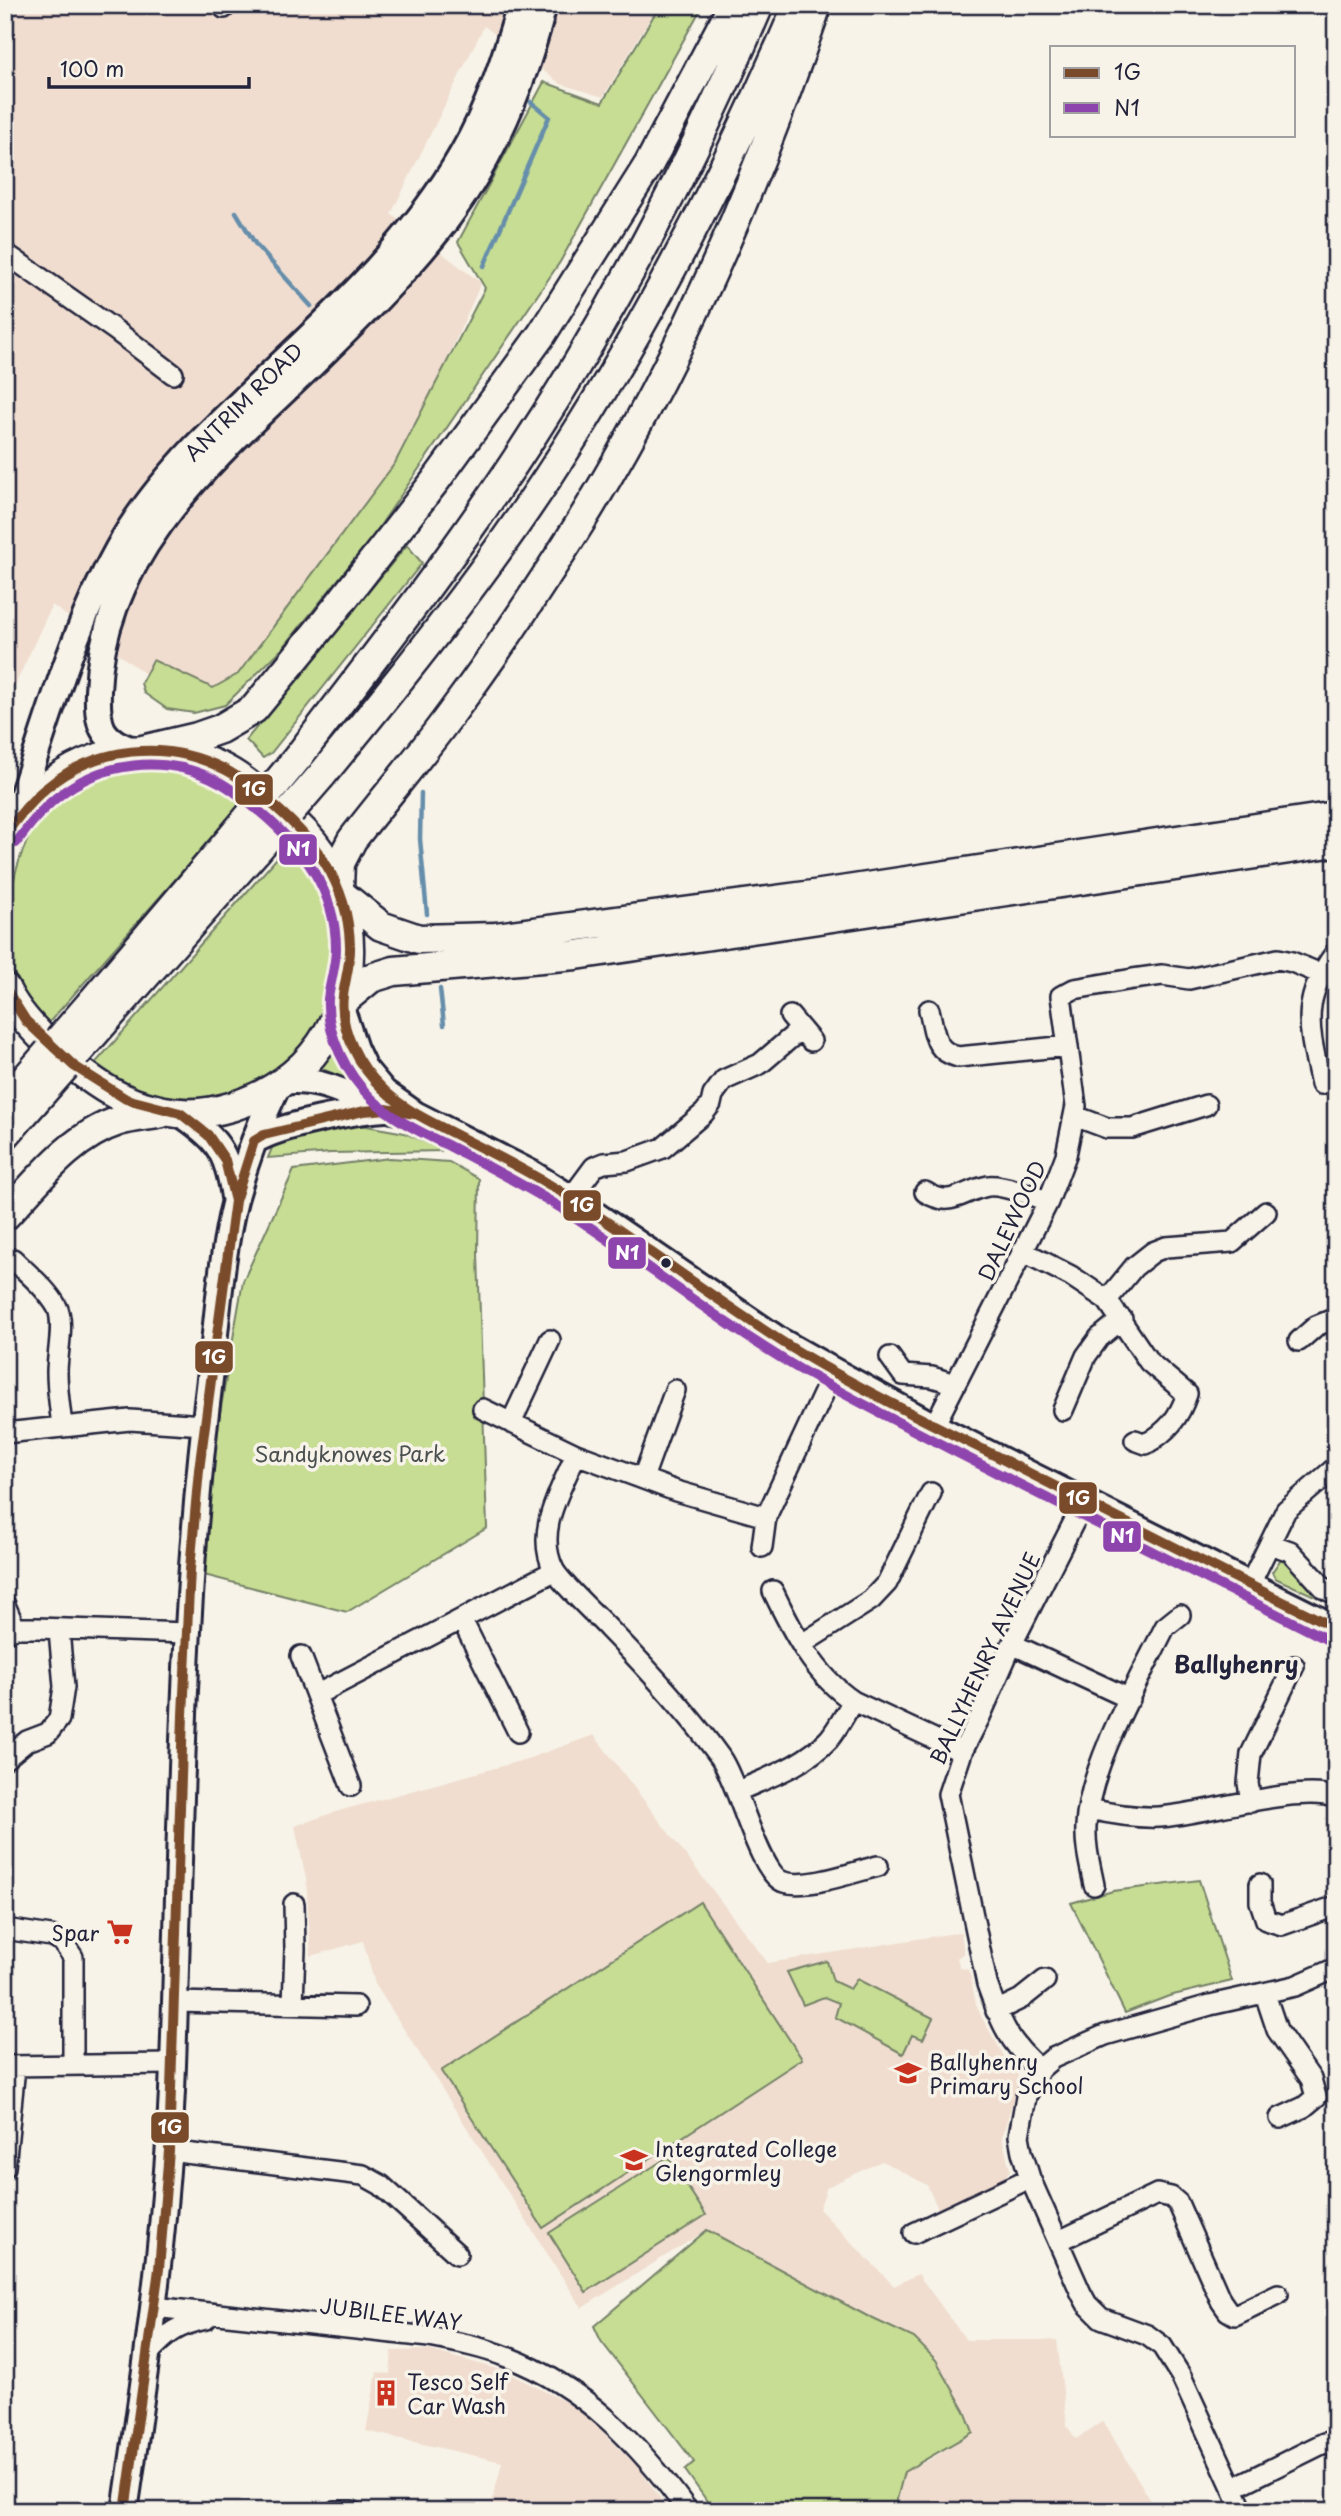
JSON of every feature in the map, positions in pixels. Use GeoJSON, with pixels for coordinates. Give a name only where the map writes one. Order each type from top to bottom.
{"type":"FeatureCollection","features":[{"type":"Feature","properties":{"kind":"highway"},"geometry":{"type":"LineString","coordinates":[[8,831],[32,799],[59,776],[94,759],[197,737],[220,729],[254,709],[436,480],[542,334],[649,164],[733,5]]}},
{"type":"Feature","properties":{"kind":"highway"},"geometry":{"type":"LineString","coordinates":[[247,840],[299,756],[473,522],[560,391],[617,297],[676,185],[759,5]]}},
{"type":"Feature","properties":{"kind":"highway"},"geometry":{"type":"LineString","coordinates":[[5,1135],[19,1096],[99,1011],[247,840],[321,776],[398,682],[468,590],[555,465],[628,347],[674,265],[757,100],[798,5]]}},
{"type":"Feature","properties":{"kind":"highway"},"geometry":{"type":"LineString","coordinates":[[342,1004],[350,949],[349,930],[340,891],[340,863],[348,846],[456,708],[581,521],[627,440],[717,263],[758,167],[817,5]]}},
{"type":"Feature","properties":{"kind":"highway"},"geometry":{"type":"LineString","coordinates":[[138,750],[187,755],[236,776],[301,828],[321,854],[340,891],[381,926],[419,939],[496,937],[834,892],[1336,817]]}},
{"type":"Feature","properties":{"kind":"highway"},"geometry":{"type":"LineString","coordinates":[[5,1216],[66,1152],[86,1137],[117,1122],[173,1112],[198,1112],[227,1107],[257,1097],[280,1084],[310,1058],[342,1004],[371,978],[394,971],[576,955],[1336,842]]}},
{"type":"Feature","properties":{"kind":"highway"},"geometry":{"type":"LineString","coordinates":[[5,988],[32,1027],[89,1077],[129,1101],[173,1112]]}},
{"type":"Feature","properties":{"kind":"main road","name":"ANTRIM ROAD"},"geometry":{"type":"LineString","coordinates":[[8,831],[70,655],[117,549],[172,472],[218,423],[353,294],[428,206],[462,154],[491,96],[520,5]]}},
{"type":"Feature","properties":{"kind":"main road","name":"ANTRIM ROAD"},"geometry":{"type":"LineString","coordinates":[[138,750],[113,743],[104,733],[99,722],[98,687],[108,632],[116,606],[149,539],[172,507],[212,461],[370,308],[446,220],[474,177],[512,104],[544,5]]}},
{"type":"Feature","properties":{"kind":"main road"},"geometry":{"type":"LineString","coordinates":[[342,1004],[355,1049],[364,1068],[384,1092],[415,1114],[531,1173],[737,1312],[834,1371],[934,1426],[1336,1628]]}},
{"type":"Feature","properties":{"kind":"main road"},"geometry":{"type":"LineString","coordinates":[[125,2511],[164,2228],[173,2064],[178,1835],[191,1556],[204,1425],[235,1202],[258,1126],[280,1084],[304,1080],[327,1085],[386,1109],[415,1114]]}},
{"type":"Feature","properties":{"kind":"main road"},"geometry":{"type":"LineString","coordinates":[[254,1141],[270,1133],[364,1111],[386,1109]]}},
{"type":"Feature","properties":{"kind":"main road"},"geometry":{"type":"LineString","coordinates":[[173,1112],[202,1129],[219,1147],[229,1167],[235,1202]]}},
{"type":"Feature","properties":{"kind":"street"},"geometry":{"type":"LineString","coordinates":[[5,253],[173,374]]}},
{"type":"Feature","properties":{"kind":"street"},"geometry":{"type":"LineString","coordinates":[[1321,1084],[1309,1012],[1321,974],[1336,952]]}},
{"type":"Feature","properties":{"kind":"street","name":"DALEWOOD"},"geometry":{"type":"LineString","coordinates":[[934,1426],[1048,1202],[1066,1154],[1076,1106],[1061,996],[1074,989],[1162,975],[1189,979],[1278,959],[1321,974]]}},
{"type":"Feature","properties":{"kind":"street"},"geometry":{"type":"LineString","coordinates":[[929,1010],[939,1045],[946,1054],[958,1057],[1068,1046]]}},
{"type":"Feature","properties":{"kind":"street"},"geometry":{"type":"LineString","coordinates":[[571,1198],[594,1167],[604,1163],[627,1161],[663,1148],[704,1113],[724,1080],[760,1064],[801,1028]]}},
{"type":"Feature","properties":{"kind":"street"},"geometry":{"type":"LineString","coordinates":[[1075,1116],[1107,1128],[1132,1128],[1206,1104]]}},
{"type":"Feature","properties":{"kind":"street"},"geometry":{"type":"LineString","coordinates":[[925,1192],[937,1200],[949,1200],[991,1185],[1048,1202]]}},
{"type":"Feature","properties":{"kind":"street"},"geometry":{"type":"LineString","coordinates":[[1107,1300],[1134,1267],[1153,1252],[1166,1247],[1232,1242],[1266,1212]]}},
{"type":"Feature","properties":{"kind":"street"},"geometry":{"type":"LineString","coordinates":[[1022,1251],[1071,1276],[1107,1300],[1149,1362],[1187,1394],[1181,1412],[1161,1435],[1146,1444],[1135,1440]]}},
{"type":"Feature","properties":{"kind":"street"},"geometry":{"type":"LineString","coordinates":[[13,1259],[43,1289],[58,1309],[62,1326],[58,1339],[57,1373],[62,1426]]}},
{"type":"Feature","properties":{"kind":"street"},"geometry":{"type":"LineString","coordinates":[[1299,1341],[1316,1326],[1336,1318]]}},
{"type":"Feature","properties":{"kind":"street"},"geometry":{"type":"LineString","coordinates":[[1063,1410],[1086,1356],[1099,1338],[1122,1320]]}},
{"type":"Feature","properties":{"kind":"street"},"geometry":{"type":"LineString","coordinates":[[511,1423],[550,1340]]}},
{"type":"Feature","properties":{"kind":"street"},"geometry":{"type":"LineString","coordinates":[[890,1357],[903,1375],[932,1377],[955,1384]]}},
{"type":"Feature","properties":{"kind":"street"},"geometry":{"type":"LineString","coordinates":[[762,1547],[766,1517],[834,1371]]}},
{"type":"Feature","properties":{"kind":"street"},"geometry":{"type":"LineString","coordinates":[[643,1478],[675,1390]]}},
{"type":"Feature","properties":{"kind":"street"},"geometry":{"type":"LineString","coordinates":[[483,1409],[576,1454],[677,1491],[766,1517]]}},
{"type":"Feature","properties":{"kind":"street"},"geometry":{"type":"LineString","coordinates":[[5,1433],[130,1420],[204,1425]]}},
{"type":"Feature","properties":{"kind":"street"},"geometry":{"type":"LineString","coordinates":[[576,1454],[547,1523],[546,1543],[554,1571],[646,1666],[722,1759],[738,1791],[761,1855],[773,1875],[784,1882],[805,1883],[878,1866]]}},
{"type":"Feature","properties":{"kind":"street"},"geometry":{"type":"LineString","coordinates":[[1250,1586],[1286,1510],[1336,1467]]}},
{"type":"Feature","properties":{"kind":"street"},"geometry":{"type":"LineString","coordinates":[[802,1644],[871,1600],[887,1583],[931,1493]]}},
{"type":"Feature","properties":{"kind":"street","name":"BALLYHENRY AVENUE"},"geometry":{"type":"LineString","coordinates":[[1040,2069],[1020,2053],[996,2011],[980,1957],[948,1794],[962,1752],[1012,1644],[1084,1502]]}},
{"type":"Feature","properties":{"kind":"street"},"geometry":{"type":"LineString","coordinates":[[1270,1544],[1290,1550],[1325,1589],[1336,1594]]}},
{"type":"Feature","properties":{"kind":"street"},"geometry":{"type":"LineString","coordinates":[[316,1695],[554,1571]]}},
{"type":"Feature","properties":{"kind":"street"},"geometry":{"type":"LineString","coordinates":[[773,1591],[791,1628],[837,1691],[962,1752]]}},
{"type":"Feature","properties":{"kind":"street"},"geometry":{"type":"LineString","coordinates":[[5,1605],[10,1630],[187,1633]]}},
{"type":"Feature","properties":{"kind":"street"},"geometry":{"type":"LineString","coordinates":[[1094,1885],[1086,1848],[1086,1824],[1095,1783],[1112,1734],[1165,1627],[1180,1615]]}},
{"type":"Feature","properties":{"kind":"street"},"geometry":{"type":"LineString","coordinates":[[462,1620],[518,1732]]}},
{"type":"Feature","properties":{"kind":"street"},"geometry":{"type":"LineString","coordinates":[[5,1759],[27,1741],[48,1733],[60,1719],[64,1687],[59,1630]]}},
{"type":"Feature","properties":{"kind":"street"},"geometry":{"type":"LineString","coordinates":[[1012,1644],[1130,1699]]}},
{"type":"Feature","properties":{"kind":"street"},"geometry":{"type":"LineString","coordinates":[[302,1656],[351,1786]]}},
{"type":"Feature","properties":{"kind":"street"},"geometry":{"type":"LineString","coordinates":[[1251,1802],[1248,1783],[1251,1754],[1294,1665]]}},
{"type":"Feature","properties":{"kind":"street"},"geometry":{"type":"LineString","coordinates":[[738,1791],[807,1757],[828,1739],[853,1701]]}},
{"type":"Feature","properties":{"kind":"street"},"geometry":{"type":"LineString","coordinates":[[1089,1809],[1119,1815],[1158,1817],[1309,1794],[1336,1798]]}},
{"type":"Feature","properties":{"kind":"street"},"geometry":{"type":"LineString","coordinates":[[1260,1884],[1260,1902],[1266,1920],[1273,1924],[1282,1925],[1336,1906]]}},
{"type":"Feature","properties":{"kind":"street"},"geometry":{"type":"LineString","coordinates":[[293,1904],[293,2004]]}},
{"type":"Feature","properties":{"kind":"street"},"geometry":{"type":"LineString","coordinates":[[5,1929],[51,1936],[62,1941],[74,1957],[73,2065]]}},
{"type":"Feature","properties":{"kind":"street"},"geometry":{"type":"LineString","coordinates":[[1243,2511],[1181,2376],[1162,2346],[1147,2336],[1101,2318],[1087,2304],[1030,2178],[1019,2136],[1026,2097],[1040,2069],[1053,2058],[1105,2035],[1210,2005],[1295,1986],[1336,1968]]}},
{"type":"Feature","properties":{"kind":"street"},"geometry":{"type":"LineString","coordinates":[[996,2011],[1021,1999],[1045,1980]]}},
{"type":"Feature","properties":{"kind":"street"},"geometry":{"type":"LineString","coordinates":[[1265,1994],[1277,2030],[1311,2078],[1315,2097],[1280,2118]]}},
{"type":"Feature","properties":{"kind":"street"},"geometry":{"type":"LineString","coordinates":[[174,2002],[356,2006]]}},
{"type":"Feature","properties":{"kind":"street"},"geometry":{"type":"LineString","coordinates":[[5,2167],[10,2067],[173,2064]]}},
{"type":"Feature","properties":{"kind":"street"},"geometry":{"type":"LineString","coordinates":[[169,2151],[363,2175],[381,2185],[457,2254]]}},
{"type":"Feature","properties":{"kind":"street"},"geometry":{"type":"LineString","coordinates":[[914,2233],[1030,2178]]}},
{"type":"Feature","properties":{"kind":"street"},"geometry":{"type":"LineString","coordinates":[[1059,2241],[1157,2194],[1165,2194],[1178,2203],[1228,2311],[1235,2315],[1278,2294]]}},
{"type":"Feature","properties":{"kind":"street","name":"JUBILEE WAY"},"geometry":{"type":"LineString","coordinates":[[154,2307],[429,2337],[468,2344],[507,2357],[540,2372],[603,2414],[630,2440],[688,2511]]}},
{"type":"Feature","properties":{"kind":"street"},"geometry":{"type":"LineString","coordinates":[[148,2354],[166,2334],[183,2324],[220,2316]]}},
{"type":"Feature","properties":{"kind":"street"},"geometry":{"type":"LineString","coordinates":[[1233,2488],[1324,2443],[1329,2442],[1336,2449]]}},
{"type":"Feature","properties":{"kind":"street"},"geometry":{"type":"LineString","coordinates":[[335,2511],[352,2511]]}},
{"type":"Feature","properties":{"kind":"shaded area"},"geometry":{"type":"Polygon","coordinates":[[[5,5],[658,5],[603,97],[561,84],[484,26],[391,214],[481,283],[409,445],[221,697],[167,690],[52,605],[5,707],[5,5]]]}},
{"type":"Feature","properties":{"kind":"shaded area","name":"Integrated College Glengormley"},"geometry":{"type":"Polygon","coordinates":[[[594,1735],[768,1963],[961,1932],[964,1953],[957,1958],[960,1968],[967,1969],[970,1974],[976,2004],[982,2018],[1006,2059],[1016,2067],[1019,2080],[1002,2137],[1010,2170],[1004,2179],[938,2209],[927,2185],[882,2161],[827,2187],[819,2209],[894,2286],[918,2274],[966,2340],[1057,2340],[1067,2426],[1076,2439],[1103,2421],[1157,2511],[894,2511],[904,2472],[929,2460],[973,2432],[967,2414],[936,2360],[707,2230],[582,2308],[375,1984],[363,1941],[311,1956],[306,1879],[295,1826],[335,1812],[524,1760],[594,1735]]]}},
{"type":"Feature","properties":{"kind":"shaded area"},"geometry":{"type":"Polygon","coordinates":[[[428,2350],[502,2370],[580,2409],[639,2468],[669,2511],[490,2511],[502,2462],[366,2431],[377,2372],[390,2374],[392,2351],[428,2350]]]}},
{"type":"Feature","properties":{"kind":"green space"},"geometry":{"type":"Polygon","coordinates":[[[660,5],[703,5],[560,262],[371,539],[283,648],[225,705],[194,713],[167,709],[144,693],[141,683],[153,660],[213,688],[238,674],[395,463],[485,288],[458,242],[544,82],[602,103],[660,5]]]}},
{"type":"Feature","properties":{"kind":"green space"},"geometry":{"type":"Polygon","coordinates":[[[407,545],[422,563],[271,753],[263,758],[246,740],[407,545]]]}},
{"type":"Feature","properties":{"kind":"green space"},"geometry":{"type":"Polygon","coordinates":[[[153,763],[181,767],[214,777],[247,798],[46,1026],[21,987],[10,961],[10,900],[26,843],[41,817],[59,795],[82,778],[110,767],[153,763]]]}},
{"type":"Feature","properties":{"kind":"green space"},"geometry":{"type":"Polygon","coordinates":[[[292,841],[312,859],[328,892],[340,973],[324,1022],[298,1056],[255,1084],[213,1098],[162,1097],[130,1090],[91,1068],[292,841]]]}},
{"type":"Feature","properties":{"kind":"green space"},"geometry":{"type":"Polygon","coordinates":[[[340,1043],[352,1073],[343,1078],[320,1068],[340,1043]]]}},
{"type":"Feature","properties":{"kind":"green space"},"geometry":{"type":"Polygon","coordinates":[[[350,1123],[405,1133],[445,1151],[331,1153],[268,1158],[274,1143],[350,1123]]]}},
{"type":"Feature","properties":{"kind":"green space","name":"Sandyknowes Park"},"geometry":{"type":"Polygon","coordinates":[[[390,1158],[449,1162],[479,1179],[478,1254],[487,1528],[347,1612],[204,1575],[217,1430],[243,1281],[294,1170],[390,1158]]]}},
{"type":"Feature","properties":{"kind":"green space"},"geometry":{"type":"Polygon","coordinates":[[[1283,1556],[1307,1585],[1336,1600],[1336,1606],[1275,1578],[1272,1572],[1283,1556]]]}},
{"type":"Feature","properties":{"kind":"green space"},"geometry":{"type":"Polygon","coordinates":[[[1199,1880],[1232,1981],[1169,1996],[1125,2013],[1071,1903],[1113,1891],[1199,1880]]]}},
{"type":"Feature","properties":{"kind":"green space"},"geometry":{"type":"Polygon","coordinates":[[[700,1902],[802,2059],[543,2228],[441,2071],[700,1902]]]}},
{"type":"Feature","properties":{"kind":"green space"},"geometry":{"type":"Polygon","coordinates":[[[827,1961],[833,1981],[850,1989],[857,1979],[933,2018],[923,2039],[912,2035],[903,2054],[835,2017],[839,2003],[824,1997],[803,2005],[787,1972],[827,1961]]]}},
{"type":"Feature","properties":{"kind":"green space"},"geometry":{"type":"Polygon","coordinates":[[[668,2157],[706,2215],[586,2292],[549,2233],[668,2157]]]}},
{"type":"Feature","properties":{"kind":"green space"},"geometry":{"type":"Polygon","coordinates":[[[707,2230],[869,2317],[914,2338],[936,2360],[965,2411],[973,2432],[904,2472],[894,2511],[714,2511],[685,2470],[694,2462],[601,2341],[594,2326],[707,2230]]]}},
{"type":"Feature","properties":{"kind":"waterway"},"geometry":{"type":"LineString","coordinates":[[484,266],[549,117],[531,102]]}},
{"type":"Feature","properties":{"kind":"waterway"},"geometry":{"type":"LineString","coordinates":[[236,212],[256,245],[311,306]]}},
{"type":"Feature","properties":{"kind":"waterway"},"geometry":{"type":"LineString","coordinates":[[421,793],[420,839],[427,914]]}},
{"type":"Feature","properties":{"kind":"waterway"},"geometry":{"type":"LineString","coordinates":[[440,989],[444,1025]]}},
{"type":"Feature","properties":{"kind":"transit line","name":"1G"},"geometry":{"type":"LineString","coordinates":[[5,835],[45,789],[65,775],[108,756],[155,751],[179,753],[202,759],[230,772],[266,799],[299,829],[313,845],[335,881],[348,922],[350,945],[343,996],[344,1021],[352,1047],[366,1070],[401,1104],[558,1190],[772,1336],[826,1368],[1336,1628]]}},
{"type":"Feature","properties":{"kind":"transit line","name":"N1"},"geometry":{"type":"LineString","coordinates":[[16,843],[56,798],[93,776],[113,769],[134,765],[176,767],[197,772],[223,784],[275,825],[314,871],[330,907],[334,927],[335,961],[328,999],[334,1040],[354,1078],[372,1099],[390,1114],[566,1211],[741,1332],[801,1370],[924,1436],[1330,1641]]}},
{"type":"Feature","properties":{"kind":"transit line","name":"1G"},"geometry":{"type":"LineString","coordinates":[[5,988],[26,1021],[74,1066],[126,1099],[180,1113],[208,1135],[225,1160],[235,1201]]}},
{"type":"Feature","properties":{"kind":"transit line","name":"1G"},"geometry":{"type":"LineString","coordinates":[[125,2511],[159,2269],[169,2151],[190,1569],[199,1470],[235,1201],[254,1141],[264,1135],[364,1111],[386,1109],[415,1114]]}},
{"type":"Feature","properties":{"kind":"place","name":"Spar"},"geometry":{"type":"Point","coordinates":[120,1932]}},
{"type":"Feature","properties":{"kind":"place","name":"Ballyhenry Primary School"},"geometry":{"type":"Point","coordinates":[908,2073]}},
{"type":"Feature","properties":{"kind":"place","name":"Integrated College Glengormley"},"geometry":{"type":"Point","coordinates":[634,2160]}},
{"type":"Feature","properties":{"kind":"place","name":"Tesco Self Car Wash"},"geometry":{"type":"Point","coordinates":[386,2393]}},
{"type":"Feature","properties":{"kind":"district","name":"Ballyhenry"},"geometry":{"type":"Point","coordinates":[1236,1663]}}]}
